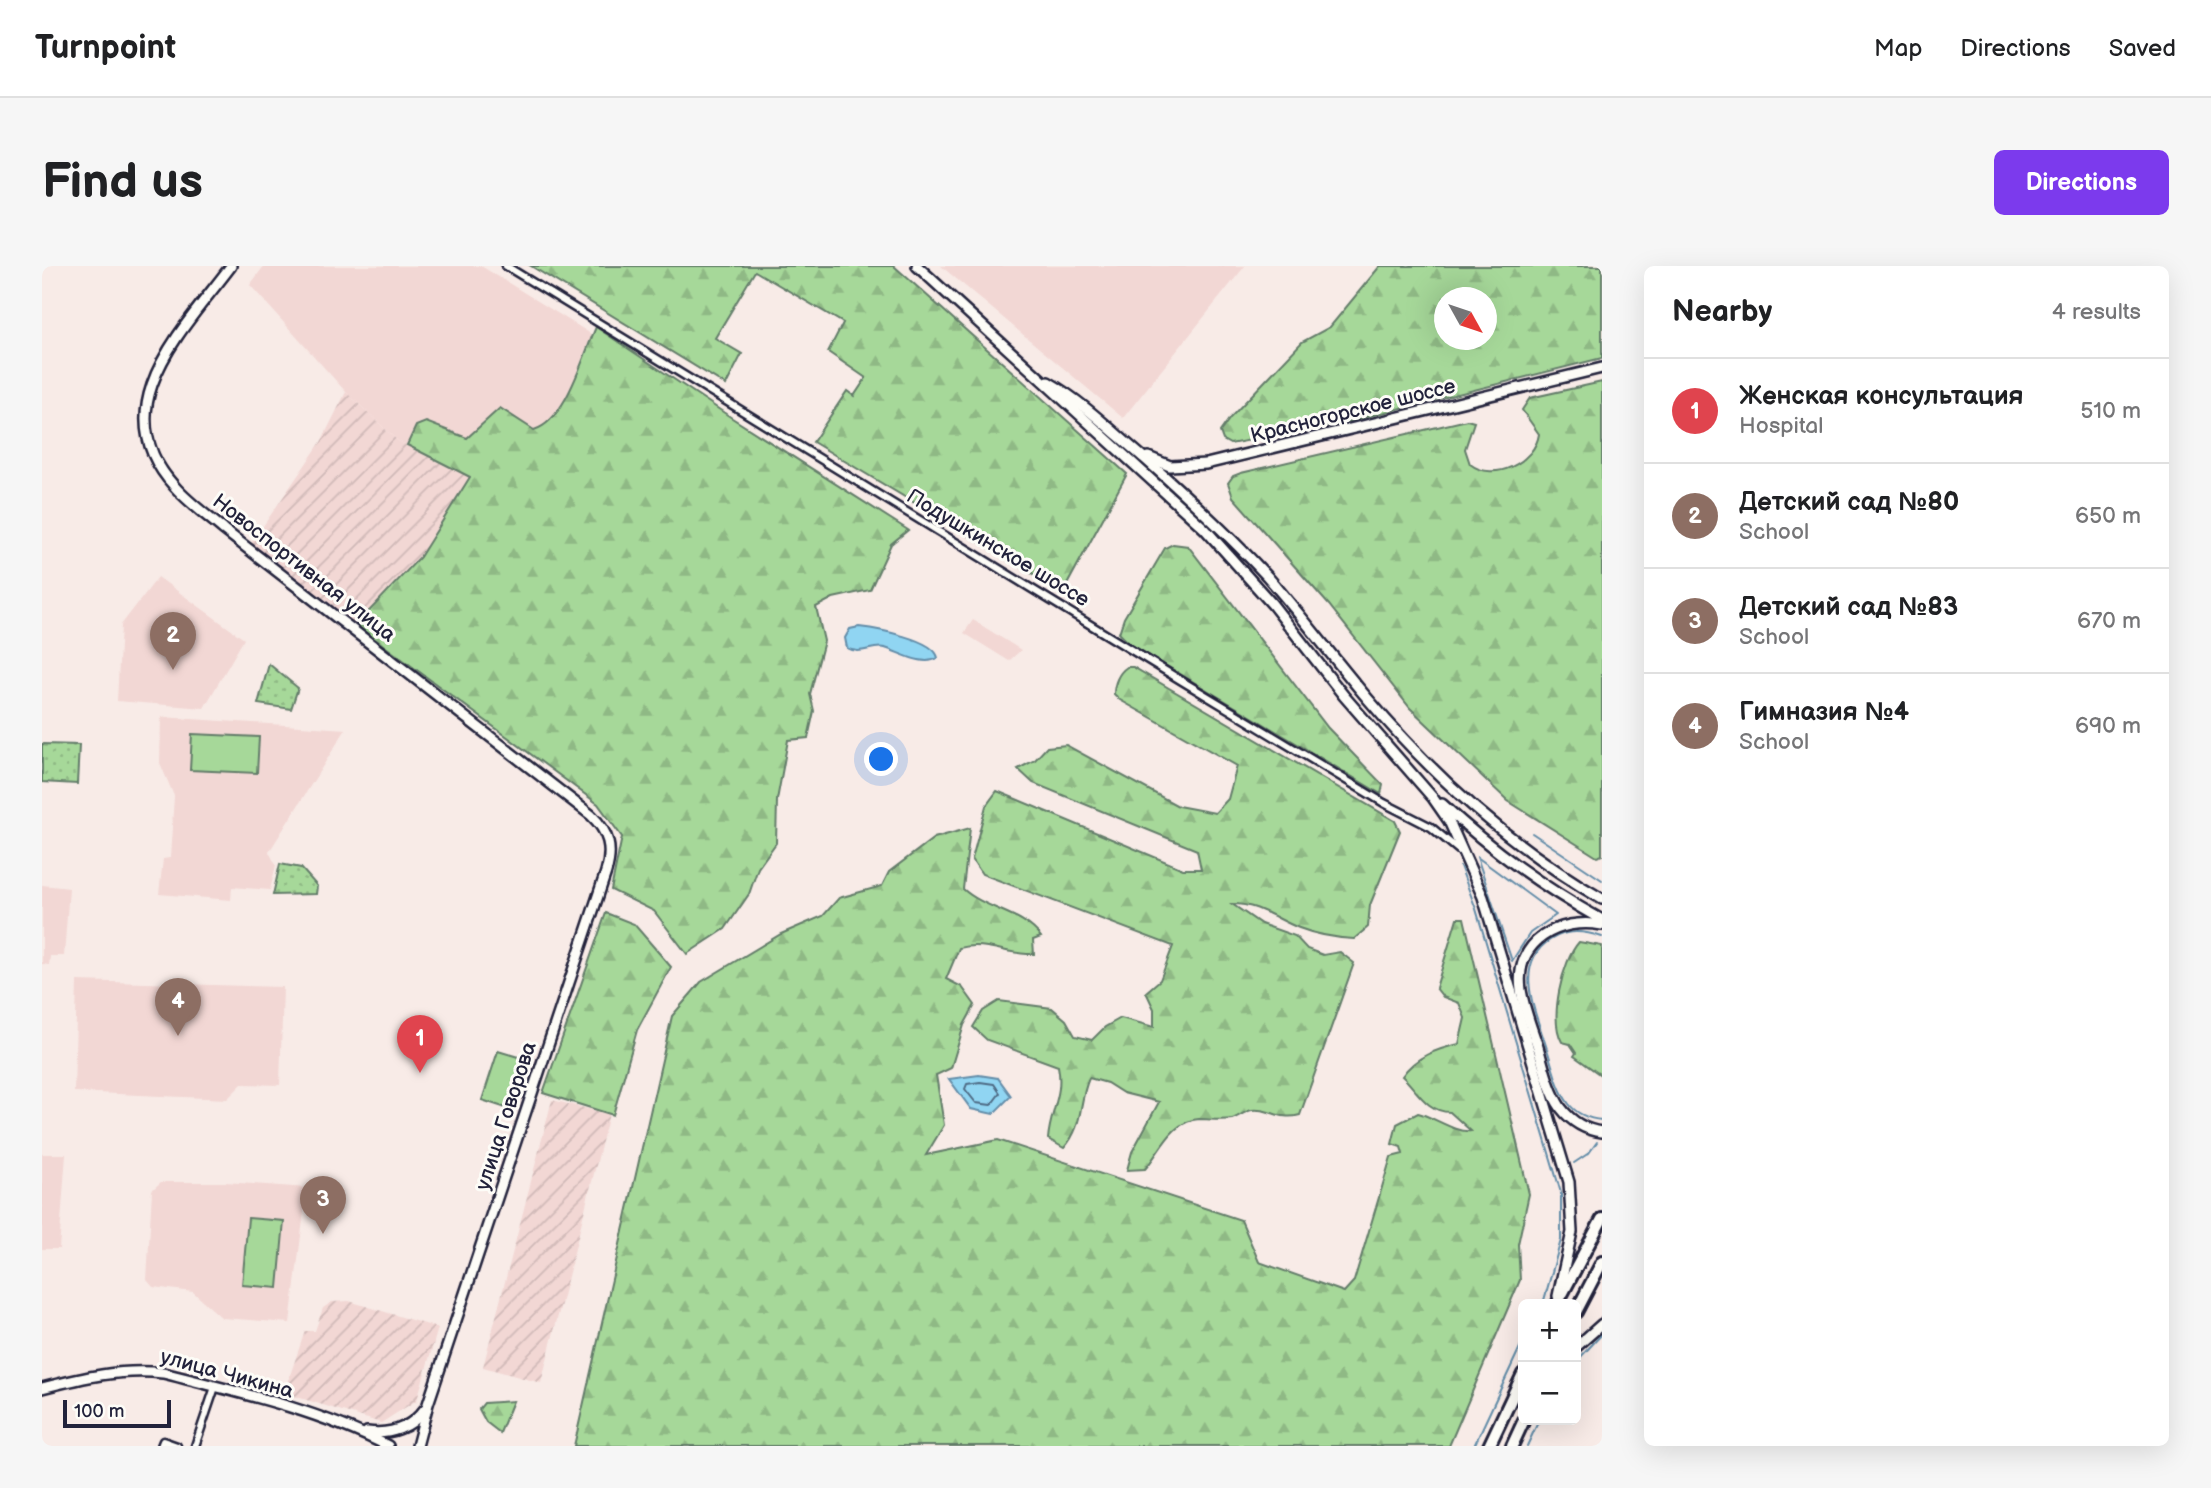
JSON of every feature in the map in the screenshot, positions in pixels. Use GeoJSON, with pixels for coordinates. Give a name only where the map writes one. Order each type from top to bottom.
{"type":"FeatureCollection","features":[{"type":"Feature","properties":{"kind":"highway"},"geometry":{"type":"LineString","coordinates":[[1559,1299],[1602,1219]]}},
{"type":"Feature","properties":{"kind":"highway"},"geometry":{"type":"LineString","coordinates":[[1581,1302],[1602,1262]]}},
{"type":"Feature","properties":{"kind":"highway"},"geometry":{"type":"LineString","coordinates":[[1489,1446],[1518,1385]]}},
{"type":"Feature","properties":{"kind":"highway"},"geometry":{"type":"LineString","coordinates":[[1512,1446],[1522,1425]]}},
{"type":"Feature","properties":{"kind":"main road","name":"Новоспортивная улица"},"geometry":{"type":"LineString","coordinates":[[231,266],[164,357],[149,390],[147,435],[164,474],[175,488],[224,530],[583,807],[598,822],[608,838]]}},
{"type":"Feature","properties":{"kind":"main road"},"geometry":{"type":"LineString","coordinates":[[917,266],[1205,529],[1272,604],[1344,696],[1449,821],[1470,862],[1486,906],[1571,1191],[1572,1232],[1557,1299]]}},
{"type":"Feature","properties":{"kind":"main road","name":"Красногорское шоссе"},"geometry":{"type":"LineString","coordinates":[[1118,436],[1159,463],[1194,466],[1602,368]]}},
{"type":"Feature","properties":{"kind":"main road"},"geometry":{"type":"LineString","coordinates":[[1033,373],[1064,391],[1193,502],[1267,577],[1370,702],[1456,793],[1523,847],[1602,899]]}},
{"type":"Feature","properties":{"kind":"main road"},"geometry":{"type":"LineString","coordinates":[[1420,784],[1491,849],[1535,881],[1602,922]]}},
{"type":"Feature","properties":{"kind":"main road","name":"улица Говорова"},"geometry":{"type":"LineString","coordinates":[[418,1443],[428,1404],[606,872],[610,858],[608,838]]}},
{"type":"Feature","properties":{"kind":"main road"},"geometry":{"type":"LineString","coordinates":[[1602,922],[1570,923],[1546,932],[1526,954],[1520,981],[1529,1017],[1558,1102],[1576,1122],[1602,1132]]}},
{"type":"Feature","properties":{"kind":"main road"},"geometry":{"type":"LineString","coordinates":[[1581,1343],[1602,1324]]}},
{"type":"Feature","properties":{"kind":"main road","name":"улица Чикина"},"geometry":{"type":"LineString","coordinates":[[42,1388],[110,1373],[143,1371],[215,1387],[359,1431],[378,1434],[400,1429]]}},
{"type":"Feature","properties":{"kind":"main road","name":"улица Говорова"},"geometry":{"type":"LineString","coordinates":[[400,1429],[415,1421],[428,1404]]}},
{"type":"Feature","properties":{"kind":"main road","name":"улица Говорова"},"geometry":{"type":"LineString","coordinates":[[400,1429],[415,1431],[418,1443]]}},
{"type":"Feature","properties":{"kind":"main road"},"geometry":{"type":"LineString","coordinates":[[390,1446],[392,1437],[400,1429]]}},
{"type":"Feature","properties":{"kind":"main road","name":"улица Чикина"},"geometry":{"type":"LineString","coordinates":[[359,1431],[390,1446]]}},
{"type":"Feature","properties":{"kind":"street","name":"Подушкинское шоссе"},"geometry":{"type":"LineString","coordinates":[[506,266],[1205,695],[1384,803],[1431,827],[1470,862]]}},
{"type":"Feature","properties":{"kind":"street"},"geometry":{"type":"LineString","coordinates":[[195,1446],[215,1387]]}},
{"type":"Feature","properties":{"kind":"street"},"geometry":{"type":"LineString","coordinates":[[161,1446],[163,1441],[177,1446]]}},
{"type":"Feature","properties":{"kind":"shaded area"},"geometry":{"type":"Polygon","coordinates":[[[264,266],[481,266],[596,337],[574,389],[546,432],[470,476],[398,441],[346,392],[250,285],[264,266]]]}},
{"type":"Feature","properties":{"kind":"shaded area"},"geometry":{"type":"Polygon","coordinates":[[[941,266],[1245,266],[1123,418],[941,266]]]}},
{"type":"Feature","properties":{"kind":"shaded area"},"geometry":{"type":"Polygon","coordinates":[[[346,392],[398,441],[470,476],[420,557],[356,625],[250,545],[321,442],[346,392]]]}},
{"type":"Feature","properties":{"kind":"shaded area"},"geometry":{"type":"Polygon","coordinates":[[[158,577],[244,639],[204,708],[117,701],[121,625],[158,577]]]}},
{"type":"Feature","properties":{"kind":"shaded area"},"geometry":{"type":"Polygon","coordinates":[[[973,620],[1021,650],[1009,661],[964,633],[973,620]]]}},
{"type":"Feature","properties":{"kind":"shaded area"},"geometry":{"type":"Polygon","coordinates":[[[161,717],[346,729],[269,852],[276,865],[270,890],[232,887],[231,900],[159,894],[163,859],[170,858],[174,796],[160,763],[161,717]]]}},
{"type":"Feature","properties":{"kind":"shaded area"},"geometry":{"type":"Polygon","coordinates":[[[42,885],[69,888],[64,956],[50,956],[49,965],[42,964],[42,885]]]}},
{"type":"Feature","properties":{"kind":"shaded area"},"geometry":{"type":"Polygon","coordinates":[[[77,981],[283,987],[280,1085],[242,1084],[227,1099],[74,1092],[77,981]]]}},
{"type":"Feature","properties":{"kind":"shaded area"},"geometry":{"type":"Polygon","coordinates":[[[552,1100],[609,1114],[541,1383],[483,1367],[552,1100]]]}},
{"type":"Feature","properties":{"kind":"shaded area"},"geometry":{"type":"Polygon","coordinates":[[[42,1154],[66,1154],[59,1249],[42,1249],[42,1154]]]}},
{"type":"Feature","properties":{"kind":"shaded area"},"geometry":{"type":"Polygon","coordinates":[[[161,1182],[225,1182],[307,1188],[290,1323],[222,1318],[193,1292],[153,1287],[147,1280],[152,1190],[161,1182]]]}},
{"type":"Feature","properties":{"kind":"shaded area"},"geometry":{"type":"Polygon","coordinates":[[[349,1301],[438,1328],[417,1400],[381,1423],[284,1393],[305,1331],[315,1331],[323,1308],[332,1302],[349,1301]]]}},
{"type":"Feature","properties":{"kind":"green space"},"geometry":{"type":"Polygon","coordinates":[[[531,266],[894,266],[1127,474],[1063,592],[813,442],[847,391],[854,396],[866,378],[828,352],[843,323],[755,271],[715,338],[742,354],[726,385],[531,266]]]}},
{"type":"Feature","properties":{"kind":"green space"},"geometry":{"type":"Polygon","coordinates":[[[1380,266],[1602,266],[1602,358],[1346,422],[1230,444],[1223,440],[1220,432],[1230,418],[1302,342],[1330,327],[1380,266]]]}},
{"type":"Feature","properties":{"kind":"green space"},"geometry":{"type":"Polygon","coordinates":[[[596,327],[732,418],[908,530],[891,544],[870,590],[833,598],[816,607],[824,641],[810,694],[814,711],[808,738],[788,740],[777,800],[776,843],[758,868],[749,894],[725,929],[687,954],[654,911],[611,890],[622,837],[598,804],[356,625],[420,557],[470,477],[407,445],[416,426],[426,422],[467,438],[500,408],[534,430],[545,424],[555,414],[572,386],[596,327]]]}},
{"type":"Feature","properties":{"kind":"green space"},"geometry":{"type":"Polygon","coordinates":[[[1602,382],[1602,855],[1597,857],[1508,801],[1410,708],[1329,605],[1233,497],[1228,483],[1233,476],[1241,473],[1467,420],[1474,422],[1465,449],[1470,464],[1490,471],[1501,470],[1522,461],[1536,444],[1539,434],[1522,410],[1530,398],[1602,382]]]}},
{"type":"Feature","properties":{"kind":"green space"},"geometry":{"type":"Polygon","coordinates":[[[1173,544],[1188,546],[1328,728],[1383,785],[1381,794],[1130,644],[1119,633],[1124,618],[1165,548],[1173,544]]]}},
{"type":"Feature","properties":{"kind":"green space"},"geometry":{"type":"Polygon","coordinates":[[[269,664],[298,688],[291,709],[258,704],[269,664]]]}},
{"type":"Feature","properties":{"kind":"green space"},"geometry":{"type":"Polygon","coordinates":[[[1127,667],[1133,667],[1395,821],[1400,831],[1370,905],[1368,927],[1354,939],[1313,933],[1259,909],[1232,904],[1261,924],[1295,936],[1307,949],[1323,955],[1340,952],[1354,963],[1300,1115],[1281,1116],[1252,1110],[1232,1119],[1189,1121],[1174,1131],[1145,1169],[1127,1170],[1132,1152],[1159,1102],[1123,1093],[1107,1083],[1089,1078],[1078,1123],[1064,1148],[1048,1139],[1058,1094],[1058,1066],[987,1040],[973,1027],[983,1011],[999,1001],[1052,1008],[1066,1020],[1075,1036],[1092,1040],[1105,1027],[1121,1018],[1154,1027],[1154,1009],[1146,992],[1160,980],[1173,946],[982,874],[972,859],[986,806],[997,791],[1183,869],[1201,869],[1197,850],[1033,783],[1018,769],[1035,760],[1047,747],[1066,745],[1178,806],[1215,813],[1228,799],[1237,766],[1120,700],[1114,694],[1115,686],[1127,667]]]}},
{"type":"Feature","properties":{"kind":"green space"},"geometry":{"type":"Polygon","coordinates":[[[192,734],[259,737],[257,773],[190,770],[192,734]]]}},
{"type":"Feature","properties":{"kind":"green space"},"geometry":{"type":"Polygon","coordinates":[[[42,744],[79,745],[77,784],[42,782],[42,744]]]}},
{"type":"Feature","properties":{"kind":"green space"},"geometry":{"type":"Polygon","coordinates":[[[970,828],[963,889],[982,902],[1024,922],[1041,937],[1033,940],[1034,954],[978,946],[959,948],[946,979],[962,987],[975,1005],[964,1025],[951,1068],[936,1075],[944,1125],[926,1155],[998,1140],[1241,1220],[1259,1262],[1344,1292],[1354,1281],[1391,1157],[1403,1154],[1401,1147],[1392,1144],[1397,1124],[1418,1113],[1458,1130],[1471,1131],[1450,1112],[1429,1104],[1402,1076],[1407,1069],[1427,1055],[1459,1044],[1465,1018],[1459,1003],[1443,997],[1436,988],[1457,918],[1464,918],[1529,1194],[1518,1244],[1520,1280],[1449,1446],[574,1446],[672,1016],[701,982],[781,934],[823,916],[839,898],[882,886],[889,872],[934,838],[970,828]]]}},
{"type":"Feature","properties":{"kind":"green space"},"geometry":{"type":"Polygon","coordinates":[[[280,864],[301,868],[317,886],[316,894],[273,895],[280,864]]]}},
{"type":"Feature","properties":{"kind":"green space"},"geometry":{"type":"Polygon","coordinates":[[[606,913],[634,924],[671,967],[637,1030],[613,1115],[543,1093],[606,913]]]}},
{"type":"Feature","properties":{"kind":"green space"},"geometry":{"type":"Polygon","coordinates":[[[1579,942],[1602,946],[1602,1076],[1574,1056],[1576,1053],[1570,1044],[1562,1042],[1558,1032],[1559,990],[1567,962],[1579,942]]]}},
{"type":"Feature","properties":{"kind":"green space"},"geometry":{"type":"Polygon","coordinates":[[[498,1051],[525,1059],[509,1109],[482,1100],[498,1051]]]}},
{"type":"Feature","properties":{"kind":"green space"},"geometry":{"type":"Polygon","coordinates":[[[248,1218],[284,1221],[278,1288],[242,1285],[248,1218]]]}},
{"type":"Feature","properties":{"kind":"green space"},"geometry":{"type":"Polygon","coordinates":[[[513,1401],[500,1433],[486,1422],[479,1409],[484,1403],[513,1401]]]}},
{"type":"Feature","properties":{"kind":"water"},"geometry":{"type":"Polygon","coordinates":[[[859,627],[916,640],[927,645],[938,658],[926,661],[885,648],[857,651],[847,648],[845,638],[850,629],[859,627]]]}},
{"type":"Feature","properties":{"kind":"water"},"geometry":{"type":"Polygon","coordinates":[[[979,1075],[998,1078],[1011,1096],[993,1114],[971,1109],[949,1079],[979,1075]]]}},
{"type":"Feature","properties":{"kind":"waterway"},"geometry":{"type":"LineString","coordinates":[[1532,833],[1602,880]]}},
{"type":"Feature","properties":{"kind":"waterway"},"geometry":{"type":"LineString","coordinates":[[1477,857],[1556,915],[1530,933],[1512,961],[1477,857]]}},
{"type":"Feature","properties":{"kind":"waterway"},"geometry":{"type":"LineString","coordinates":[[1460,866],[1476,909],[1561,1193],[1561,1240],[1544,1299]]}},
{"type":"Feature","properties":{"kind":"waterway"},"geometry":{"type":"LineString","coordinates":[[1602,937],[1576,932],[1556,936],[1538,950],[1529,977],[1533,1006],[1561,1092],[1576,1111],[1602,1120]]}},
{"type":"Feature","properties":{"kind":"waterway"},"geometry":{"type":"LineString","coordinates":[[1574,1163],[1589,1153],[1597,1142]]}},
{"type":"Feature","properties":{"kind":"waterway"},"geometry":{"type":"LineString","coordinates":[[1581,1357],[1602,1334]]}},
{"type":"Feature","properties":{"kind":"waterway"},"geometry":{"type":"LineString","coordinates":[[1474,1446],[1518,1352]]}},
{"type":"Feature","properties":{"kind":"waterway"},"geometry":{"type":"LineString","coordinates":[[1527,1446],[1537,1425]]}},
{"type":"Feature","properties":{"kind":"place","name":"Детский сад №80"},"geometry":{"type":"Point","coordinates":[173,670]}},
{"type":"Feature","properties":{"kind":"place","name":"Гимназия №4"},"geometry":{"type":"Point","coordinates":[178,1036]}},
{"type":"Feature","properties":{"kind":"place","name":"Женская консультация"},"geometry":{"type":"Point","coordinates":[420,1073]}},
{"type":"Feature","properties":{"kind":"place","name":"Детский сад №83"},"geometry":{"type":"Point","coordinates":[323,1234]}}]}
